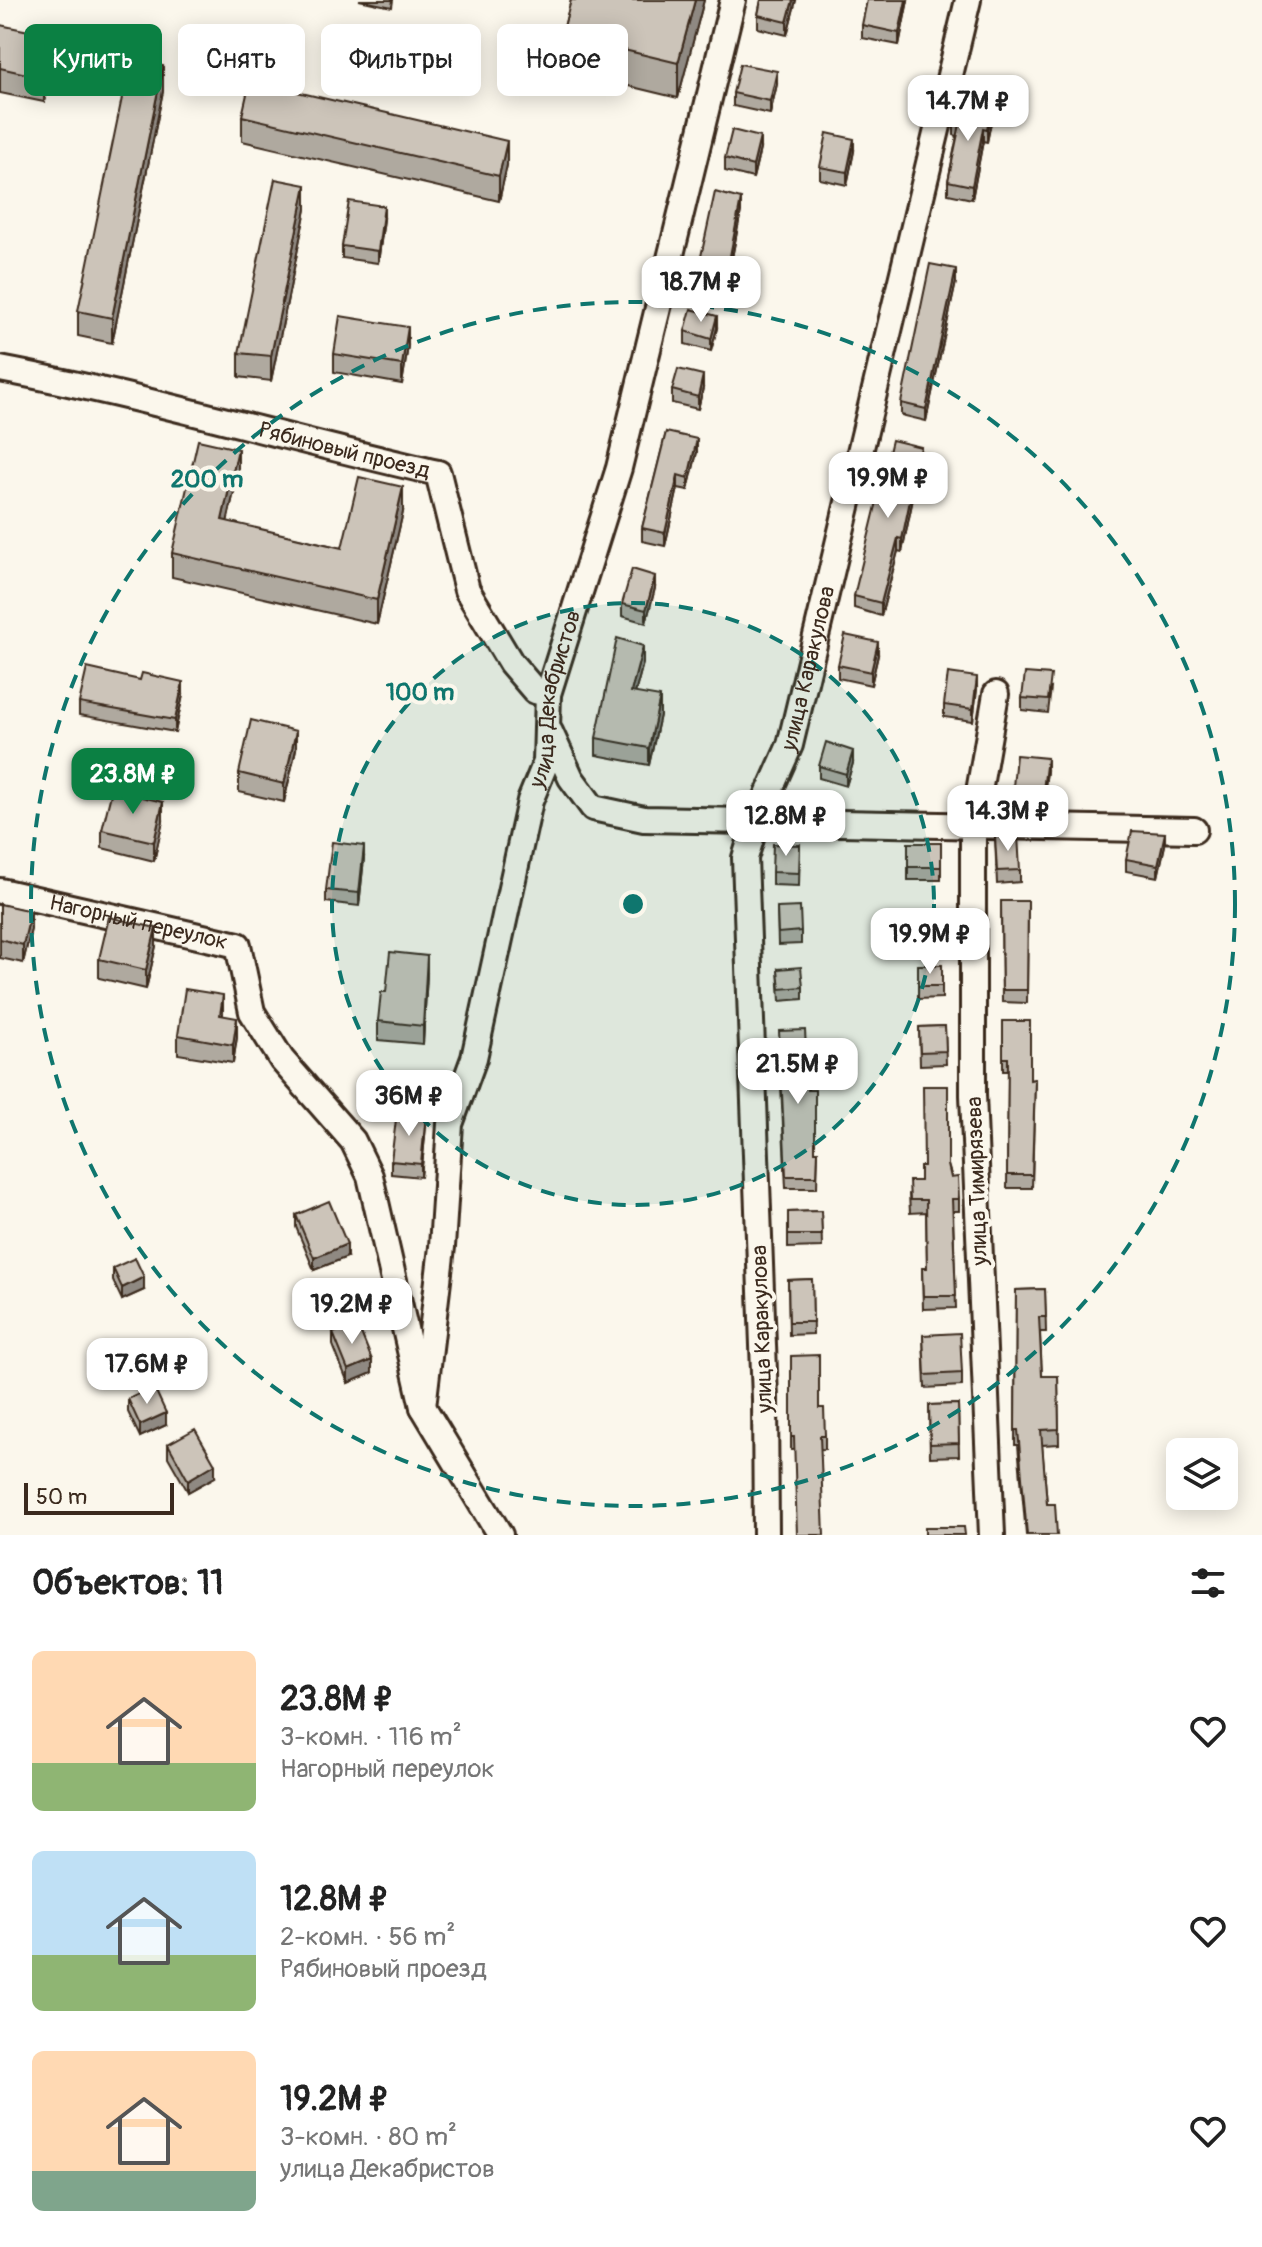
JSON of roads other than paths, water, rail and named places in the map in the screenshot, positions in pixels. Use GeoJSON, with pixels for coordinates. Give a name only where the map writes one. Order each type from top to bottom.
{"type":"FeatureCollection","features":[{"type":"Feature","properties":{"kind":"street","name":"улица Декабристов"},"geometry":{"type":"LineString","coordinates":[[423,1407],[442,1247],[450,1124],[474,1058],[530,801],[546,762],[548,694],[619,468],[733,0]]}},
{"type":"Feature","properties":{"kind":"street","name":"улица Каракулова"},"geometry":{"type":"LineString","coordinates":[[766,1535],[765,1399],[745,858],[757,819],[790,745],[968,0]]}},
{"type":"Feature","properties":{"kind":"street","name":"Рябиновый проезд"},"geometry":{"type":"LineString","coordinates":[[0,369],[116,391],[329,449],[438,473],[467,590],[511,663],[535,691],[548,694]]}},
{"type":"Feature","properties":{"kind":"street","name":"улица Тимирязева"},"geometry":{"type":"LineString","coordinates":[[992,1535],[973,1095],[973,826],[996,694]]}},
{"type":"Feature","properties":{"kind":"street"},"geometry":{"type":"LineString","coordinates":[[549,730],[571,778],[593,808],[644,819],[1194,830]]}},
{"type":"Feature","properties":{"kind":"street","name":"Нагорный переулок"},"geometry":{"type":"LineString","coordinates":[[0,891],[238,945],[252,1012],[282,1060],[353,1141],[370,1176],[423,1407]]}},
{"type":"Feature","properties":{"kind":"street"},"geometry":{"type":"LineString","coordinates":[[423,1407],[500,1535]]}}]}
